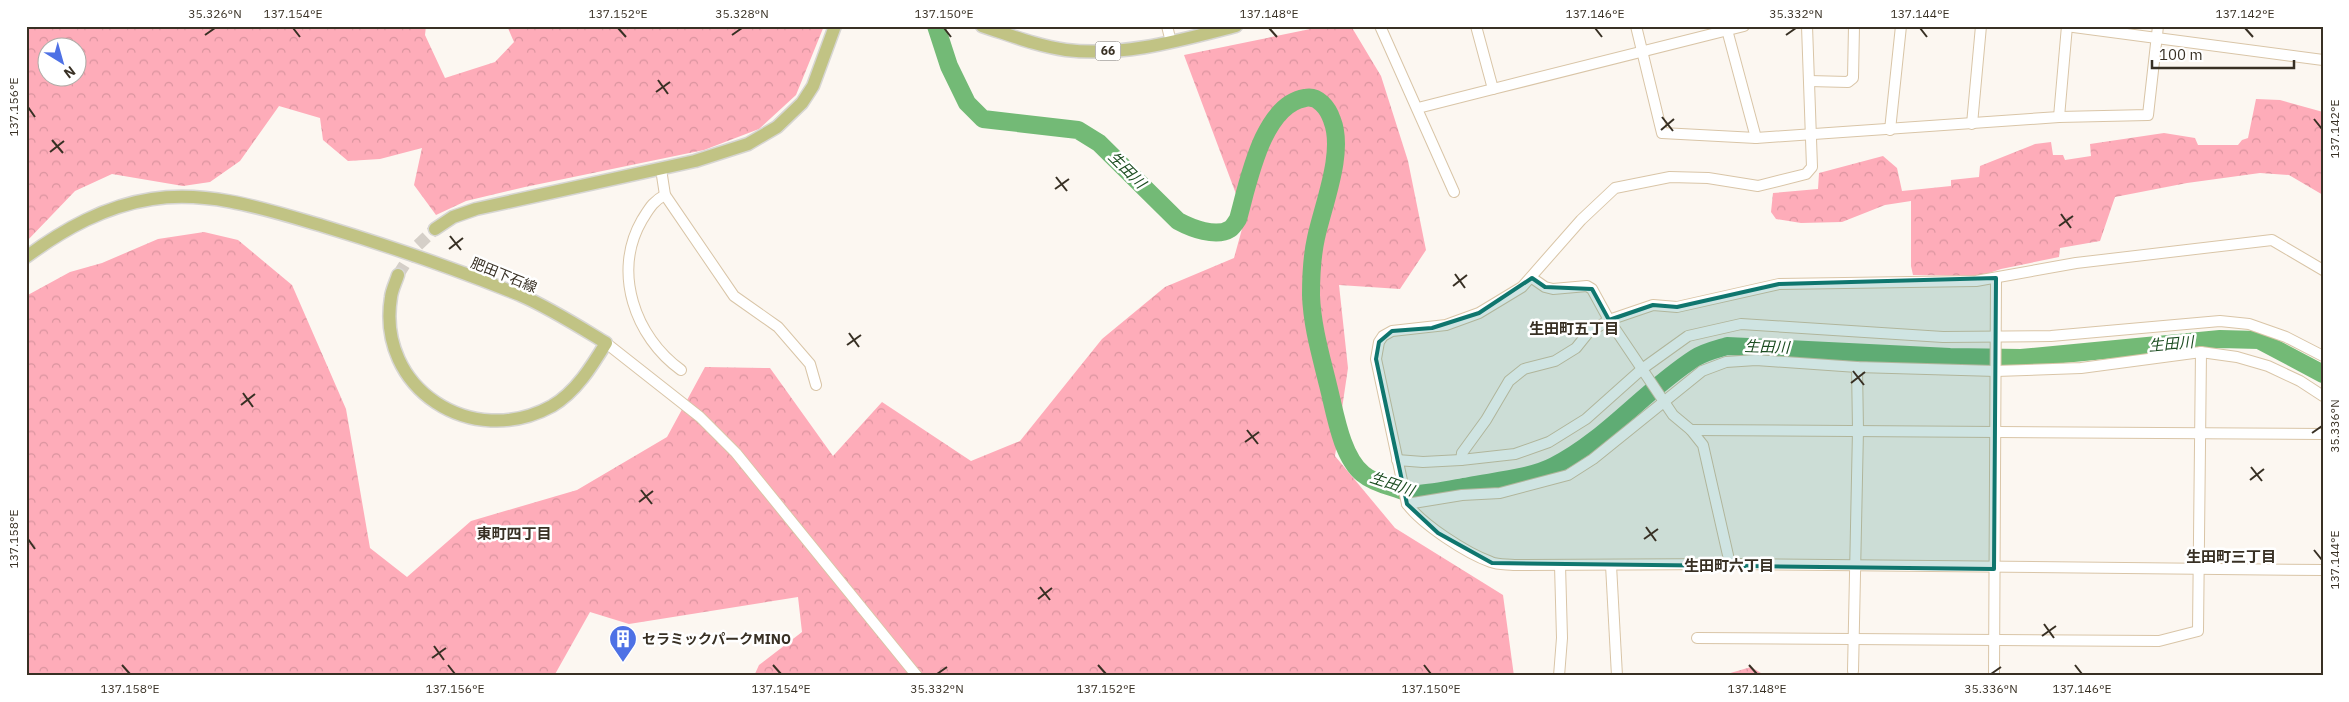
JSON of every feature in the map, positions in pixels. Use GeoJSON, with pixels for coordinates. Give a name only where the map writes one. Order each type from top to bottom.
{"type":"FeatureCollection","features":[{"type":"Feature","properties":{"kind":"main road"},"geometry":{"type":"LineString","coordinates":[[435,229],[453,218],[476,209],[660,169],[725,153],[748,144],[777,127],[802,104],[813,86],[835,26]]}},
{"type":"Feature","properties":{"kind":"main road","name":"66"},"geometry":{"type":"LineString","coordinates":[[982,26],[1035,44],[1066,50],[1096,52],[1171,42],[1236,26]]}},
{"type":"Feature","properties":{"kind":"main road","name":"肥田下石線"},"geometry":{"type":"LineString","coordinates":[[26,257],[69,227],[126,204],[153,199],[209,198],[271,211],[354,236],[441,266],[520,296],[561,316],[606,343]]}},
{"type":"Feature","properties":{"kind":"main road"},"geometry":{"type":"LineString","coordinates":[[398,275],[391,296],[390,326],[396,350],[404,368],[414,384],[436,404],[470,419],[491,421],[515,419],[553,405],[572,390],[586,375],[606,343]]}},
{"type":"Feature","properties":{"kind":"street"},"geometry":{"type":"LineString","coordinates":[[1167,26],[1171,42]]}},
{"type":"Feature","properties":{"kind":"street"},"geometry":{"type":"LineString","coordinates":[[1380,26],[1454,192]]}},
{"type":"Feature","properties":{"kind":"street"},"geometry":{"type":"LineString","coordinates":[[1476,26],[1493,89]]}},
{"type":"Feature","properties":{"kind":"street"},"geometry":{"type":"LineString","coordinates":[[1636,26],[1662,133],[1756,138],[2058,117],[2148,115],[2158,26]]}},
{"type":"Feature","properties":{"kind":"street"},"geometry":{"type":"LineString","coordinates":[[1418,108],[1643,52],[1727,28],[1744,26]]}},
{"type":"Feature","properties":{"kind":"street"},"geometry":{"type":"LineString","coordinates":[[1807,26],[1812,167],[1806,174],[1758,186],[1708,178],[1670,177],[1615,188],[1581,220],[1532,278],[1522,287],[1479,313],[1446,325],[1392,331],[1383,336],[1379,342],[1376,359],[1407,504],[1413,512],[1438,533],[1492,563],[1560,565],[1730,564],[1994,569],[2323,570]]}},
{"type":"Feature","properties":{"kind":"street"},"geometry":{"type":"LineString","coordinates":[[1809,81],[1848,82],[1853,78],[1854,26]]}},
{"type":"Feature","properties":{"kind":"street"},"geometry":{"type":"LineString","coordinates":[[1890,130],[1900,26]]}},
{"type":"Feature","properties":{"kind":"street"},"geometry":{"type":"LineString","coordinates":[[1972,124],[1981,26]]}},
{"type":"Feature","properties":{"kind":"street"},"geometry":{"type":"LineString","coordinates":[[2058,117],[2067,26],[2323,60]]}},
{"type":"Feature","properties":{"kind":"street"},"geometry":{"type":"LineString","coordinates":[[1727,28],[1756,138]]}},
{"type":"Feature","properties":{"kind":"street"},"geometry":{"type":"LineString","coordinates":[[660,169],[665,195],[734,296],[778,327],[810,364],[816,384]]}},
{"type":"Feature","properties":{"kind":"street"},"geometry":{"type":"LineString","coordinates":[[665,195],[656,199],[636,230],[628,276],[631,297],[648,337],[664,358],[681,370]]}},
{"type":"Feature","properties":{"kind":"street"},"geometry":{"type":"LineString","coordinates":[[1461,460],[1462,453],[1486,420],[1509,381],[1524,369],[1555,361],[1576,348],[1588,333],[1609,320],[1653,305],[1677,307],[1779,284],[1976,281],[2076,263],[2272,240],[2323,270]]}},
{"type":"Feature","properties":{"kind":"street"},"geometry":{"type":"LineString","coordinates":[[1532,278],[1545,287],[1587,286],[1592,289],[1609,320],[1673,415],[1691,430],[1703,445],[1730,564]]}},
{"type":"Feature","properties":{"kind":"street"},"geometry":{"type":"LineString","coordinates":[[1994,676],[1996,278]]}},
{"type":"Feature","properties":{"kind":"street"},"geometry":{"type":"LineString","coordinates":[[1397,460],[1423,462],[1516,454],[1549,442],[1586,419],[1642,369],[1688,336],[1741,324],[1943,337],[2051,336],[2220,321],[2258,328],[2286,337],[2323,356]]}},
{"type":"Feature","properties":{"kind":"street"},"geometry":{"type":"LineString","coordinates":[[606,343],[700,417],[736,453],[916,676]]}},
{"type":"Feature","properties":{"kind":"street"},"geometry":{"type":"LineString","coordinates":[[1407,504],[1462,495],[1500,494],[1568,475],[1593,459],[1702,371],[1726,362],[1756,360],[1856,367],[1996,371],[2081,368],[2200,352],[2237,357],[2268,366],[2300,381],[2323,396]]}},
{"type":"Feature","properties":{"kind":"street"},"geometry":{"type":"LineString","coordinates":[[1697,638],[2159,641],[2198,631],[2200,352]]}},
{"type":"Feature","properties":{"kind":"street"},"geometry":{"type":"LineString","coordinates":[[1853,671],[1858,430],[1856,367]]}},
{"type":"Feature","properties":{"kind":"street"},"geometry":{"type":"LineString","coordinates":[[1691,430],[2323,434]]}},
{"type":"Feature","properties":{"kind":"street"},"geometry":{"type":"LineString","coordinates":[[1559,676],[1562,638],[1560,565]]}},
{"type":"Feature","properties":{"kind":"street"},"geometry":{"type":"LineString","coordinates":[[1611,565],[1617,676]]}},
{"type":"Feature","properties":{"kind":"highlighted area"},"geometry":{"type":"Polygon","coordinates":[[[1532,278],[1545,287],[1592,289],[1609,320],[1653,305],[1677,307],[1779,284],[1996,278],[1994,569],[1492,563],[1438,533],[1407,504],[1376,359],[1379,342],[1392,331],[1432,328],[1479,313],[1532,278]]]}},
{"type":"Feature","properties":{"kind":"green space"},"geometry":{"type":"Polygon","coordinates":[[[26,26],[426,26],[425,35],[445,78],[495,62],[514,42],[507,26],[824,26],[796,95],[759,129],[704,150],[466,201],[436,215],[414,185],[422,148],[380,159],[348,161],[323,140],[320,118],[279,106],[240,161],[210,182],[183,186],[112,174],[75,191],[26,242],[26,26]]]}},
{"type":"Feature","properties":{"kind":"green space"},"geometry":{"type":"Polygon","coordinates":[[[1325,26],[1351,26],[1381,76],[1408,161],[1426,250],[1400,289],[1339,285],[1348,368],[1335,456],[1395,528],[1503,595],[1514,676],[754,676],[759,665],[802,632],[798,597],[629,624],[590,612],[554,676],[26,676],[26,296],[70,272],[102,263],[158,239],[204,232],[238,240],[292,285],[346,409],[370,548],[407,577],[471,521],[577,490],[667,437],[705,367],[770,368],[833,456],[882,402],[971,461],[1020,441],[1102,339],[1165,287],[1234,258],[1245,218],[1184,55],[1325,26]]]}},
{"type":"Feature","properties":{"kind":"green space"},"geometry":{"type":"Polygon","coordinates":[[[2256,99],[2280,100],[2323,112],[2323,195],[2289,175],[2260,173],[2187,183],[2115,197],[2100,241],[2060,248],[2059,257],[2001,269],[1980,276],[1913,275],[1911,266],[1911,201],[1885,205],[1842,222],[1801,223],[1776,219],[1771,212],[1773,193],[1818,189],[1819,173],[1883,156],[1897,168],[1902,191],[1951,186],[1951,180],[1979,177],[1980,166],[2035,144],[2051,142],[2053,155],[2063,155],[2065,160],[2091,156],[2090,144],[2164,133],[2195,138],[2198,145],[2238,145],[2242,140],[2248,138],[2256,99]]]}},
{"type":"Feature","properties":{"kind":"green space"},"geometry":{"type":"Polygon","coordinates":[[[1751,667],[1766,676],[1720,676],[1751,667]]]}},
{"type":"Feature","properties":{"kind":"waterway","name":"生田川"},"geometry":{"type":"LineString","coordinates":[[936,26],[949,66],[967,103],[983,119],[1078,130],[1099,143],[1178,221],[1204,231],[1224,232],[1231,228],[1238,219],[1259,148],[1278,115],[1290,104],[1305,98],[1314,98],[1322,103],[1332,120],[1336,147],[1332,179],[1316,238],[1313,259],[1311,295],[1317,341],[1336,420],[1349,456],[1355,466],[1370,479],[1408,493],[1430,493],[1513,479],[1554,466],[1591,442],[1659,385],[1695,358],[1706,352],[1727,346],[1950,357],[2021,358],[2220,339],[2259,340],[2323,374]]}},
{"type":"Feature","properties":{"kind":"tunnel"},"geometry":{"type":"LineString","coordinates":[[398,275],[415,248],[435,229]]}},
{"type":"Feature","properties":{"kind":"place","name":"セラミックパークMINO"},"geometry":{"type":"Point","coordinates":[623,663]}},
{"type":"Feature","properties":{"kind":"district","name":"生田町五丁目"},"geometry":{"type":"Point","coordinates":[1574,329]}},
{"type":"Feature","properties":{"kind":"district","name":"東町四丁目"},"geometry":{"type":"Point","coordinates":[514,534]}},
{"type":"Feature","properties":{"kind":"district","name":"生田町三丁目"},"geometry":{"type":"Point","coordinates":[2231,557]}},
{"type":"Feature","properties":{"kind":"district","name":"生田町六丁目"},"geometry":{"type":"Point","coordinates":[1729,566]}}]}
